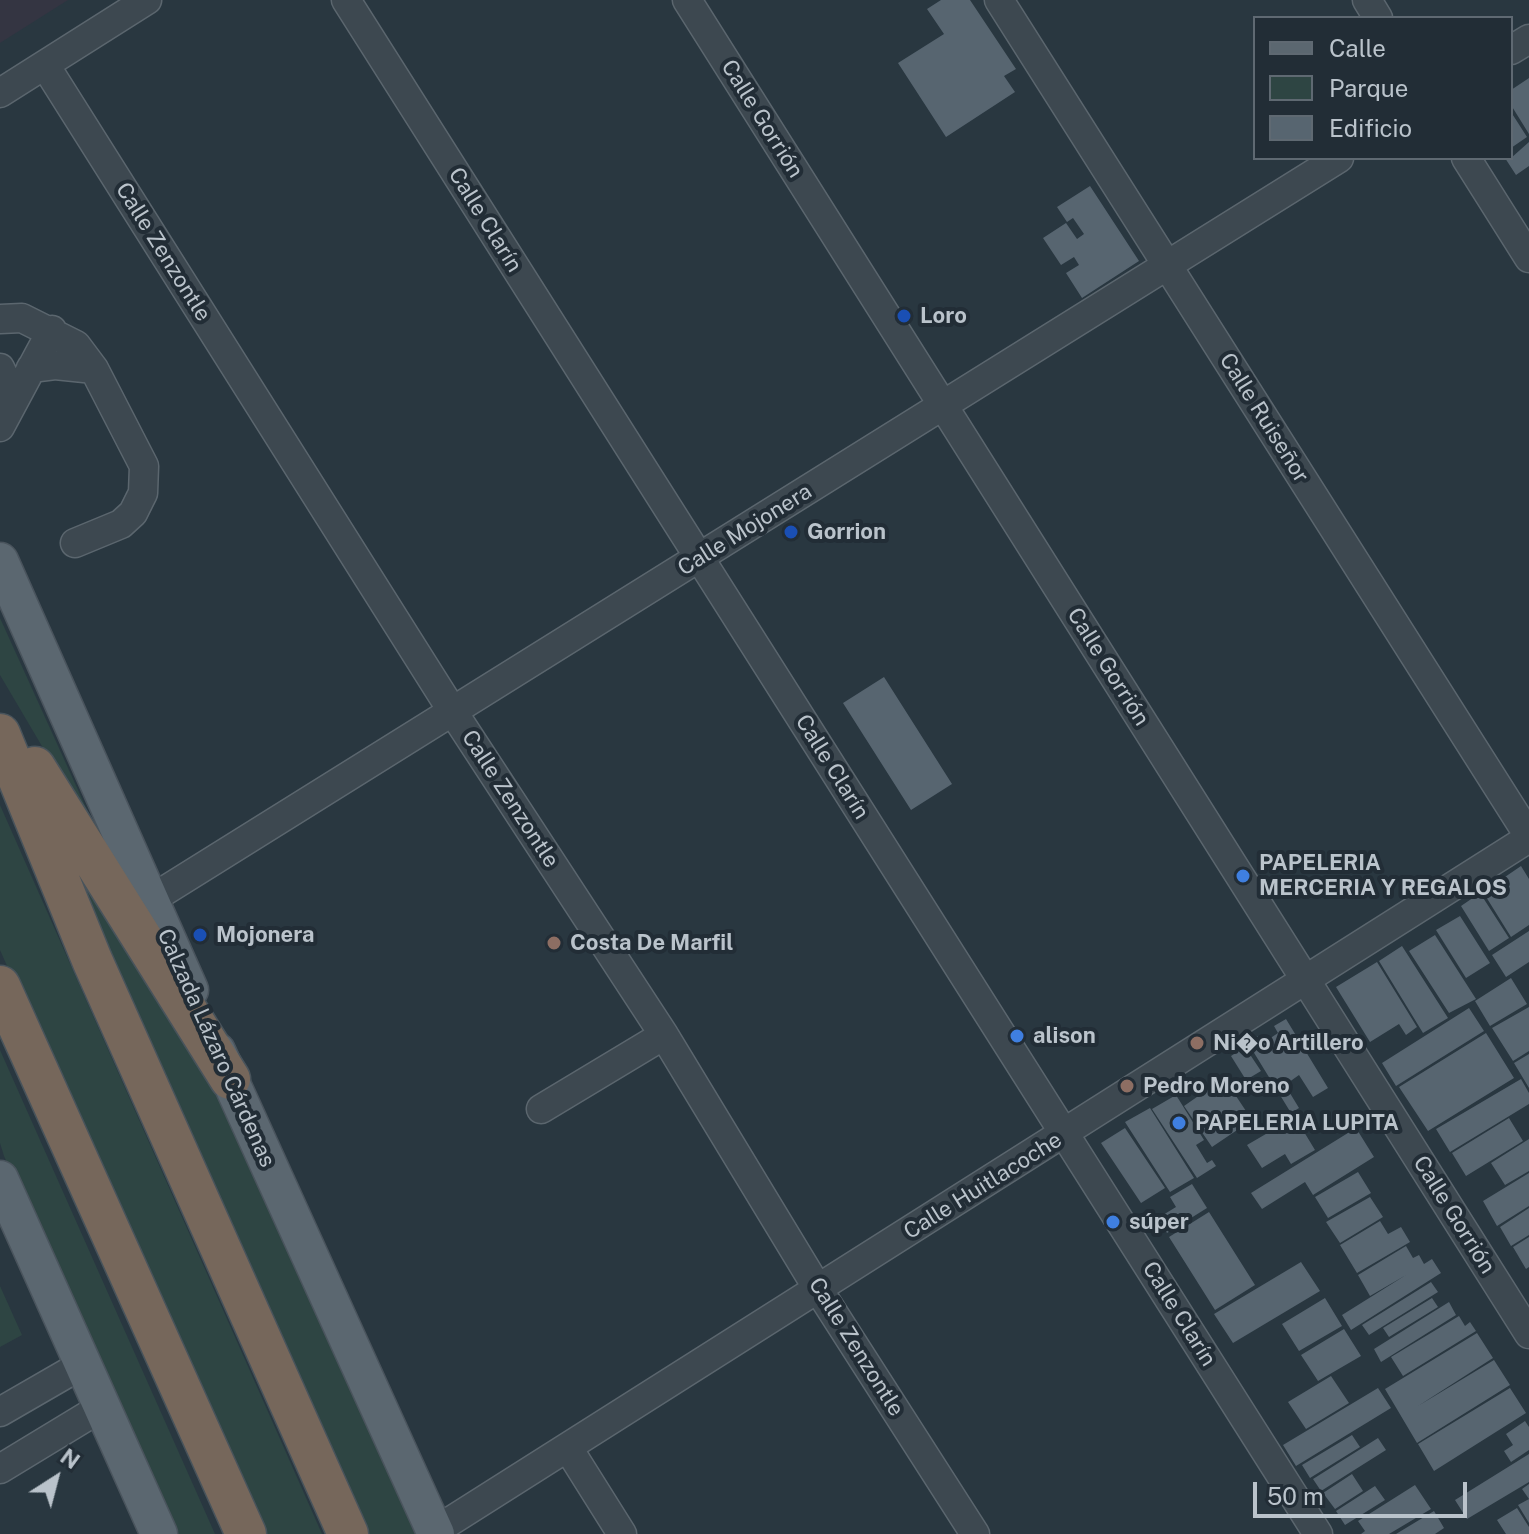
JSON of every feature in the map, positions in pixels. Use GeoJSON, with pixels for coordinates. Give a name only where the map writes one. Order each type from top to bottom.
{"type":"FeatureCollection","features":[{"type":"Feature","properties":{"kind":"highway"},"geometry":{"type":"LineString","coordinates":[[0,707],[54,800],[230,1079]]}},
{"type":"Feature","properties":{"kind":"highway"},"geometry":{"type":"LineString","coordinates":[[0,734],[92,960],[348,1534]]}},
{"type":"Feature","properties":{"kind":"highway"},"geometry":{"type":"LineString","coordinates":[[0,986],[246,1534]]}},
{"type":"Feature","properties":{"kind":"main road","name":"Calzada Lázaro Cárdenas"},"geometry":{"type":"LineString","coordinates":[[0,561],[435,1533]]}},
{"type":"Feature","properties":{"kind":"main road"},"geometry":{"type":"LineString","coordinates":[[0,1179],[159,1534]]}},
{"type":"Feature","properties":{"kind":"street"},"geometry":{"type":"LineString","coordinates":[[0,93],[147,0]]}},
{"type":"Feature","properties":{"kind":"street","name":"Calle Clarín"},"geometry":{"type":"LineString","coordinates":[[346,0],[1318,1534]]}},
{"type":"Feature","properties":{"kind":"street","name":"Calle Gorrión"},"geometry":{"type":"LineString","coordinates":[[687,0],[1529,1334]]}},
{"type":"Feature","properties":{"kind":"street","name":"Calle Ruiseñor"},"geometry":{"type":"LineString","coordinates":[[999,0],[1529,837]]}},
{"type":"Feature","properties":{"kind":"street","name":"Calle Zenzontle"},"geometry":{"type":"LineString","coordinates":[[45,65],[453,712],[664,1035],[818,1289],[975,1534]]}},
{"type":"Feature","properties":{"kind":"street","name":"Calle Mojonera"},"geometry":{"type":"LineString","coordinates":[[150,900],[1336,160]]}},
{"type":"Feature","properties":{"kind":"street"},"geometry":{"type":"LineString","coordinates":[[1467,160],[1529,258]]}},
{"type":"Feature","properties":{"kind":"street"},"geometry":{"type":"LineString","coordinates":[[0,319],[22,318],[52,330],[76,345],[94,369],[144,466],[143,493],[133,513],[121,524],[75,543]]}},
{"type":"Feature","properties":{"kind":"street"},"geometry":{"type":"LineString","coordinates":[[0,427],[52,330]]}},
{"type":"Feature","properties":{"kind":"street"},"geometry":{"type":"LineString","coordinates":[[31,368],[55,365],[94,369]]}},
{"type":"Feature","properties":{"kind":"street"},"geometry":{"type":"LineString","coordinates":[[0,368],[14,397]]}},
{"type":"Feature","properties":{"kind":"street","name":"Calle Huitlacoche"},"geometry":{"type":"LineString","coordinates":[[435,1533],[1529,837]]}},
{"type":"Feature","properties":{"kind":"street"},"geometry":{"type":"LineString","coordinates":[[541,1109],[664,1035]]}},
{"type":"Feature","properties":{"kind":"street"},"geometry":{"type":"LineString","coordinates":[[0,1412],[83,1364]]}},
{"type":"Feature","properties":{"kind":"street"},"geometry":{"type":"LineString","coordinates":[[0,1469],[102,1407]]}},
{"type":"Feature","properties":{"kind":"street"},"geometry":{"type":"LineString","coordinates":[[568,1448],[622,1534]]}},
{"type":"Feature","properties":{"kind":"shaded area"},"geometry":{"type":"Polygon","coordinates":[[[0,0],[68,0],[0,43],[0,0]]]}},
{"type":"Feature","properties":{"kind":"green space"},"geometry":{"type":"Polygon","coordinates":[[[0,618],[112,865],[0,675],[0,618]]]}},
{"type":"Feature","properties":{"kind":"green space"},"geometry":{"type":"Polygon","coordinates":[[[0,805],[322,1534],[259,1534],[0,950],[0,805]]]}},
{"type":"Feature","properties":{"kind":"green space"},"geometry":{"type":"Polygon","coordinates":[[[49,817],[211,1082],[418,1534],[367,1534],[49,817]]]}},
{"type":"Feature","properties":{"kind":"green space"},"geometry":{"type":"Polygon","coordinates":[[[0,1050],[215,1534],[172,1534],[4,1156],[0,1143],[0,1050]]]}},
{"type":"Feature","properties":{"kind":"green space"},"geometry":{"type":"Polygon","coordinates":[[[0,1286],[22,1335],[0,1347],[0,1286]]]}},
{"type":"Feature","properties":{"kind":"building"},"geometry":{"type":"Polygon","coordinates":[[[941,0],[970,0],[1016,69],[1004,76],[1015,92],[946,137],[898,63],[944,34],[927,9],[941,0]]]}},
{"type":"Feature","properties":{"kind":"building"},"geometry":{"type":"Polygon","coordinates":[[[1529,78],[1529,134],[1513,108],[1513,89],[1529,78]]]}},
{"type":"Feature","properties":{"kind":"building"},"geometry":{"type":"Polygon","coordinates":[[[1513,115],[1527,137],[1513,147],[1513,115]]]}},
{"type":"Feature","properties":{"kind":"building"},"geometry":{"type":"Polygon","coordinates":[[[1529,142],[1529,166],[1516,175],[1506,160],[1513,160],[1513,156],[1529,142]]]}},
{"type":"Feature","properties":{"kind":"building"},"geometry":{"type":"Polygon","coordinates":[[[1090,186],[1139,261],[1082,298],[1066,273],[1079,265],[1074,257],[1061,265],[1043,238],[1066,223],[1077,239],[1084,234],[1073,218],[1067,222],[1057,207],[1090,186]]]}},
{"type":"Feature","properties":{"kind":"building"},"geometry":{"type":"Polygon","coordinates":[[[884,677],[952,784],[911,810],[843,703],[884,677]]]}},
{"type":"Feature","properties":{"kind":"building"},"geometry":{"type":"Polygon","coordinates":[[[1521,866],[1529,879],[1529,925],[1511,937],[1483,892],[1521,866]]]}},
{"type":"Feature","properties":{"kind":"building"},"geometry":{"type":"Polygon","coordinates":[[[1480,893],[1509,938],[1489,951],[1461,906],[1480,893]]]}},
{"type":"Feature","properties":{"kind":"building"},"geometry":{"type":"Polygon","coordinates":[[[1460,916],[1490,963],[1466,978],[1436,930],[1460,916]]]}},
{"type":"Feature","properties":{"kind":"building"},"geometry":{"type":"Polygon","coordinates":[[[1529,931],[1529,962],[1506,977],[1492,955],[1529,931]]]}},
{"type":"Feature","properties":{"kind":"building"},"geometry":{"type":"Polygon","coordinates":[[[1435,935],[1476,999],[1449,1013],[1409,951],[1435,935]]]}},
{"type":"Feature","properties":{"kind":"building"},"geometry":{"type":"Polygon","coordinates":[[[1402,946],[1448,1018],[1423,1033],[1379,961],[1402,946]]]}},
{"type":"Feature","properties":{"kind":"building"},"geometry":{"type":"Polygon","coordinates":[[[1377,962],[1417,1027],[1406,1035],[1399,1024],[1370,1042],[1336,987],[1377,962]]]}},
{"type":"Feature","properties":{"kind":"building"},"geometry":{"type":"Polygon","coordinates":[[[1511,978],[1527,1004],[1490,1026],[1475,1001],[1511,978]]]}},
{"type":"Feature","properties":{"kind":"building"},"geometry":{"type":"Polygon","coordinates":[[[1529,1007],[1529,1051],[1513,1061],[1492,1028],[1529,1007]]]}},
{"type":"Feature","properties":{"kind":"building"},"geometry":{"type":"Polygon","coordinates":[[[1469,1008],[1484,1031],[1396,1086],[1382,1063],[1469,1008]]]}},
{"type":"Feature","properties":{"kind":"building"},"geometry":{"type":"Polygon","coordinates":[[[1286,1019],[1328,1088],[1313,1097],[1299,1075],[1285,1085],[1299,1108],[1291,1113],[1248,1043],[1258,1036],[1263,1043],[1278,1033],[1274,1026],[1286,1019]]]}},
{"type":"Feature","properties":{"kind":"building"},"geometry":{"type":"Polygon","coordinates":[[[1486,1033],[1514,1078],[1428,1131],[1399,1087],[1486,1033]]]}},
{"type":"Feature","properties":{"kind":"building"},"geometry":{"type":"Polygon","coordinates":[[[1245,1047],[1261,1071],[1246,1080],[1231,1056],[1245,1047]]]}},
{"type":"Feature","properties":{"kind":"building"},"geometry":{"type":"Polygon","coordinates":[[[1529,1054],[1529,1088],[1514,1063],[1529,1054]]]}},
{"type":"Feature","properties":{"kind":"building"},"geometry":{"type":"Polygon","coordinates":[[[1224,1078],[1252,1120],[1212,1147],[1184,1106],[1224,1078]]]}},
{"type":"Feature","properties":{"kind":"building"},"geometry":{"type":"Polygon","coordinates":[[[1521,1079],[1529,1093],[1529,1104],[1450,1152],[1436,1129],[1521,1079]]]}},
{"type":"Feature","properties":{"kind":"building"},"geometry":{"type":"Polygon","coordinates":[[[1176,1095],[1204,1140],[1196,1145],[1207,1163],[1212,1160],[1216,1166],[1197,1178],[1152,1109],[1176,1095]]]}},
{"type":"Feature","properties":{"kind":"building"},"geometry":{"type":"Polygon","coordinates":[[[1150,1108],[1194,1178],[1170,1192],[1125,1122],[1150,1108]]]}},
{"type":"Feature","properties":{"kind":"building"},"geometry":{"type":"Polygon","coordinates":[[[1295,1117],[1315,1150],[1291,1164],[1285,1154],[1262,1168],[1247,1145],[1295,1117]]]}},
{"type":"Feature","properties":{"kind":"building"},"geometry":{"type":"Polygon","coordinates":[[[1509,1118],[1523,1141],[1466,1176],[1452,1153],[1509,1118]]]}},
{"type":"Feature","properties":{"kind":"building"},"geometry":{"type":"Polygon","coordinates":[[[1125,1128],[1165,1188],[1141,1203],[1101,1143],[1125,1128]]]}},
{"type":"Feature","properties":{"kind":"building"},"geometry":{"type":"Polygon","coordinates":[[[1356,1128],[1374,1157],[1313,1195],[1305,1182],[1262,1209],[1251,1193],[1356,1128]]]}},
{"type":"Feature","properties":{"kind":"building"},"geometry":{"type":"Polygon","coordinates":[[[1529,1139],[1529,1171],[1505,1185],[1491,1163],[1529,1139]]]}},
{"type":"Feature","properties":{"kind":"building"},"geometry":{"type":"Polygon","coordinates":[[[1358,1172],[1371,1193],[1328,1218],[1315,1197],[1358,1172]]]}},
{"type":"Feature","properties":{"kind":"building"},"geometry":{"type":"Polygon","coordinates":[[[1529,1173],[1529,1206],[1497,1226],[1483,1201],[1529,1173]]]}},
{"type":"Feature","properties":{"kind":"building"},"geometry":{"type":"Polygon","coordinates":[[[1192,1184],[1207,1208],[1167,1233],[1158,1218],[1176,1207],[1170,1197],[1192,1184]]]}},
{"type":"Feature","properties":{"kind":"building"},"geometry":{"type":"Polygon","coordinates":[[[1370,1197],[1383,1217],[1340,1243],[1326,1222],[1370,1197]]]}},
{"type":"Feature","properties":{"kind":"building"},"geometry":{"type":"Polygon","coordinates":[[[1529,1208],[1529,1235],[1511,1246],[1500,1227],[1529,1208]]]}},
{"type":"Feature","properties":{"kind":"building"},"geometry":{"type":"Polygon","coordinates":[[[1209,1212],[1255,1285],[1215,1310],[1169,1237],[1209,1212]]]}},
{"type":"Feature","properties":{"kind":"building"},"geometry":{"type":"Polygon","coordinates":[[[1380,1221],[1388,1234],[1401,1227],[1410,1242],[1357,1273],[1340,1245],[1380,1221]]]}},
{"type":"Feature","properties":{"kind":"building"},"geometry":{"type":"Polygon","coordinates":[[[1529,1237],[1529,1267],[1526,1269],[1513,1247],[1529,1237]]]}},
{"type":"Feature","properties":{"kind":"building"},"geometry":{"type":"Polygon","coordinates":[[[1406,1246],[1413,1258],[1419,1255],[1424,1264],[1432,1259],[1441,1273],[1351,1330],[1342,1315],[1406,1275],[1370,1296],[1358,1275],[1406,1246]]]}},
{"type":"Feature","properties":{"kind":"building"},"geometry":{"type":"Polygon","coordinates":[[[1301,1262],[1320,1291],[1233,1343],[1214,1314],[1301,1262]]]}},
{"type":"Feature","properties":{"kind":"building"},"geometry":{"type":"Polygon","coordinates":[[[1431,1282],[1438,1292],[1369,1335],[1362,1325],[1431,1282]]]}},
{"type":"Feature","properties":{"kind":"building"},"geometry":{"type":"Polygon","coordinates":[[[1325,1298],[1342,1326],[1299,1351],[1282,1324],[1325,1298]]]}},
{"type":"Feature","properties":{"kind":"building"},"geometry":{"type":"Polygon","coordinates":[[[1432,1298],[1438,1307],[1389,1337],[1383,1328],[1432,1298]]]}},
{"type":"Feature","properties":{"kind":"building"},"geometry":{"type":"Polygon","coordinates":[[[1449,1302],[1456,1315],[1381,1362],[1374,1349],[1449,1302]]]}},
{"type":"Feature","properties":{"kind":"building"},"geometry":{"type":"Polygon","coordinates":[[[1459,1316],[1465,1326],[1470,1322],[1476,1331],[1403,1376],[1391,1357],[1459,1316]]]}},
{"type":"Feature","properties":{"kind":"building"},"geometry":{"type":"Polygon","coordinates":[[[1344,1329],[1361,1356],[1318,1381],[1301,1355],[1344,1329]]]}},
{"type":"Feature","properties":{"kind":"building"},"geometry":{"type":"Polygon","coordinates":[[[1477,1333],[1493,1358],[1418,1406],[1494,1360],[1510,1385],[1417,1443],[1385,1389],[1477,1333]]]}},
{"type":"Feature","properties":{"kind":"building"},"geometry":{"type":"Polygon","coordinates":[[[1331,1376],[1349,1403],[1306,1429],[1288,1402],[1331,1376]]]}},
{"type":"Feature","properties":{"kind":"building"},"geometry":{"type":"Polygon","coordinates":[[[1378,1388],[1391,1408],[1296,1466],[1283,1445],[1378,1388]]]}},
{"type":"Feature","properties":{"kind":"building"},"geometry":{"type":"Polygon","coordinates":[[[1510,1388],[1526,1413],[1434,1471],[1418,1444],[1510,1388]]]}},
{"type":"Feature","properties":{"kind":"building"},"geometry":{"type":"Polygon","coordinates":[[[1525,1421],[1529,1427],[1529,1450],[1511,1462],[1504,1451],[1513,1445],[1506,1434],[1525,1421]]]}},
{"type":"Feature","properties":{"kind":"building"},"geometry":{"type":"Polygon","coordinates":[[[1352,1435],[1360,1447],[1310,1478],[1302,1465],[1352,1435]]]}},
{"type":"Feature","properties":{"kind":"building"},"geometry":{"type":"Polygon","coordinates":[[[1378,1438],[1386,1450],[1321,1491],[1313,1479],[1378,1438]]]}},
{"type":"Feature","properties":{"kind":"building"},"geometry":{"type":"Polygon","coordinates":[[[1529,1454],[1529,1482],[1467,1519],[1455,1500],[1529,1454]]]}},
{"type":"Feature","properties":{"kind":"building"},"geometry":{"type":"Polygon","coordinates":[[[1352,1474],[1363,1491],[1335,1509],[1323,1493],[1352,1474]]]}},
{"type":"Feature","properties":{"kind":"building"},"geometry":{"type":"Polygon","coordinates":[[[1529,1484],[1529,1499],[1522,1489],[1529,1484]]]}},
{"type":"Feature","properties":{"kind":"building"},"geometry":{"type":"Polygon","coordinates":[[[1415,1485],[1431,1509],[1389,1534],[1361,1534],[1365,1531],[1358,1521],[1415,1485]]]}},
{"type":"Feature","properties":{"kind":"building"},"geometry":{"type":"Polygon","coordinates":[[[1375,1486],[1385,1500],[1345,1525],[1336,1511],[1375,1486]]]}},
{"type":"Feature","properties":{"kind":"building"},"geometry":{"type":"Polygon","coordinates":[[[1529,1499],[1529,1523],[1518,1505],[1529,1499]]]}},
{"type":"Feature","properties":{"kind":"building"},"geometry":{"type":"Polygon","coordinates":[[[1517,1508],[1529,1527],[1529,1534],[1506,1534],[1497,1520],[1517,1508]]]}},
{"type":"Feature","properties":{"kind":"building"},"geometry":{"type":"Polygon","coordinates":[[[1434,1511],[1444,1528],[1435,1534],[1396,1534],[1434,1511]]]}},
{"type":"Feature","properties":{"kind":"place","name":"Loro"},"geometry":{"type":"Point","coordinates":[904,316]}},
{"type":"Feature","properties":{"kind":"place","name":"Gorrion"},"geometry":{"type":"Point","coordinates":[791,532]}},
{"type":"Feature","properties":{"kind":"place","name":"PAPELERIA MERCERIA Y REGALOS"},"geometry":{"type":"Point","coordinates":[1243,876]}},
{"type":"Feature","properties":{"kind":"place","name":"Mojonera"},"geometry":{"type":"Point","coordinates":[200,935]}},
{"type":"Feature","properties":{"kind":"place","name":"Costa De Marfil"},"geometry":{"type":"Point","coordinates":[554,943]}},
{"type":"Feature","properties":{"kind":"place","name":"alison"},"geometry":{"type":"Point","coordinates":[1017,1036]}},
{"type":"Feature","properties":{"kind":"place","name":"Ni�o Artillero"},"geometry":{"type":"Point","coordinates":[1197,1043]}},
{"type":"Feature","properties":{"kind":"place","name":"Pedro Moreno"},"geometry":{"type":"Point","coordinates":[1127,1086]}},
{"type":"Feature","properties":{"kind":"place","name":"PAPELERIA LUPITA"},"geometry":{"type":"Point","coordinates":[1179,1123]}},
{"type":"Feature","properties":{"kind":"place","name":"súper"},"geometry":{"type":"Point","coordinates":[1113,1222]}}]}
